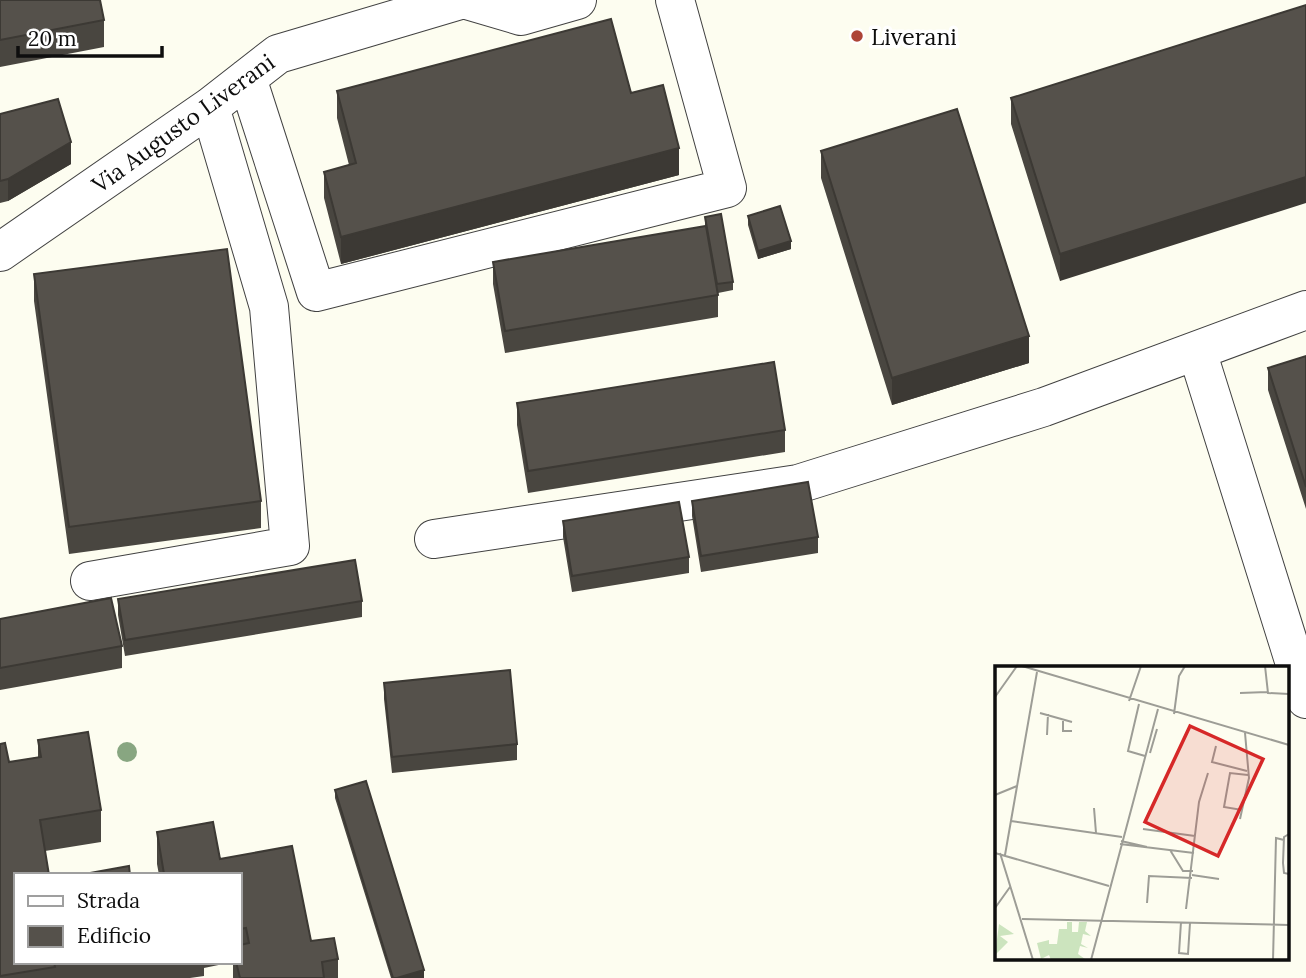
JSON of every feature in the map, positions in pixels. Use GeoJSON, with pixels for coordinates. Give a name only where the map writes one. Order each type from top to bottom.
{"type":"FeatureCollection","features":[{"type":"Feature","properties":{"kind":"street","name":"Via Augusto Liverani"},"geometry":{"type":"LineString","coordinates":[[0,252],[210,107],[278,54],[460,0]]}},
{"type":"Feature","properties":{"kind":"street"},"geometry":{"type":"LineString","coordinates":[[467,0],[522,16],[577,0]]}},
{"type":"Feature","properties":{"kind":"street"},"geometry":{"type":"LineString","coordinates":[[247,78],[316,292],[727,188],[676,4]]}},
{"type":"Feature","properties":{"kind":"street"},"geometry":{"type":"LineString","coordinates":[[90,581],[290,546],[269,307],[210,107]]}},
{"type":"Feature","properties":{"kind":"street"},"geometry":{"type":"LineString","coordinates":[[434,538],[798,484],[1044,407],[1306,310]]}},
{"type":"Feature","properties":{"kind":"street"},"geometry":{"type":"LineString","coordinates":[[1197,351],[1306,699]]}},
{"type":"Feature","properties":{"kind":"building"},"geometry":{"type":"Polygon","coordinates":[[[0,0],[100,0],[104,20],[0,40],[0,0]]]}},
{"type":"Feature","properties":{"kind":"building"},"geometry":{"type":"Polygon","coordinates":[[[1306,5],[1306,177],[1060,254],[1011,98],[1306,5]]]}},
{"type":"Feature","properties":{"kind":"building"},"geometry":{"type":"Polygon","coordinates":[[[611,19],[631,93],[663,85],[679,148],[341,237],[324,172],[356,163],[337,91],[611,19]]]}},
{"type":"Feature","properties":{"kind":"building"},"geometry":{"type":"Polygon","coordinates":[[[58,99],[71,142],[0,181],[0,114],[58,99]]]}},
{"type":"Feature","properties":{"kind":"building"},"geometry":{"type":"Polygon","coordinates":[[[957,109],[1029,336],[892,378],[821,151],[957,109]]]}},
{"type":"Feature","properties":{"kind":"building"},"geometry":{"type":"Polygon","coordinates":[[[780,206],[791,241],[758,251],[748,216],[780,206]]]}},
{"type":"Feature","properties":{"kind":"building"},"geometry":{"type":"Polygon","coordinates":[[[721,214],[733,282],[717,284],[705,217],[721,214]]]}},
{"type":"Feature","properties":{"kind":"building"},"geometry":{"type":"Polygon","coordinates":[[[706,226],[718,295],[505,331],[493,262],[706,226]]]}},
{"type":"Feature","properties":{"kind":"building"},"geometry":{"type":"Polygon","coordinates":[[[227,249],[261,501],[69,527],[34,274],[227,249]]]}},
{"type":"Feature","properties":{"kind":"building"},"geometry":{"type":"Polygon","coordinates":[[[1306,356],[1306,487],[1268,368],[1306,356]]]}},
{"type":"Feature","properties":{"kind":"building"},"geometry":{"type":"Polygon","coordinates":[[[774,362],[785,430],[528,471],[517,403],[774,362]]]}},
{"type":"Feature","properties":{"kind":"building"},"geometry":{"type":"Polygon","coordinates":[[[808,482],[818,537],[701,556],[692,501],[808,482]]]}},
{"type":"Feature","properties":{"kind":"building"},"geometry":{"type":"Polygon","coordinates":[[[679,502],[689,557],[572,576],[563,521],[679,502]]]}},
{"type":"Feature","properties":{"kind":"building"},"geometry":{"type":"Polygon","coordinates":[[[355,560],[362,601],[125,640],[118,599],[355,560]]]}},
{"type":"Feature","properties":{"kind":"building"},"geometry":{"type":"Polygon","coordinates":[[[111,598],[122,646],[0,668],[0,619],[111,598]]]}},
{"type":"Feature","properties":{"kind":"building"},"geometry":{"type":"Polygon","coordinates":[[[510,670],[517,744],[392,757],[384,683],[510,670]]]}},
{"type":"Feature","properties":{"kind":"building"},"geometry":{"type":"Polygon","coordinates":[[[88,732],[101,810],[40,820],[49,873],[14,873],[14,964],[54,964],[55,967],[0,976],[0,744],[5,743],[9,762],[41,757],[38,740],[88,732]]]}},
{"type":"Feature","properties":{"kind":"building"},"geometry":{"type":"Polygon","coordinates":[[[366,781],[424,970],[397,978],[393,978],[335,790],[366,781]]]}},
{"type":"Feature","properties":{"kind":"building"},"geometry":{"type":"Polygon","coordinates":[[[213,822],[220,859],[292,846],[311,941],[334,938],[338,959],[322,962],[324,978],[240,978],[236,964],[242,964],[242,945],[249,943],[246,928],[242,929],[242,873],[164,873],[157,832],[213,822]]]}},
{"type":"Feature","properties":{"kind":"building"},"geometry":{"type":"Polygon","coordinates":[[[129,866],[130,873],[90,873],[129,866]]]}},
{"type":"Feature","properties":{"kind":"place","name":"Liverani"},"geometry":{"type":"Point","coordinates":[857,36]}}]}
